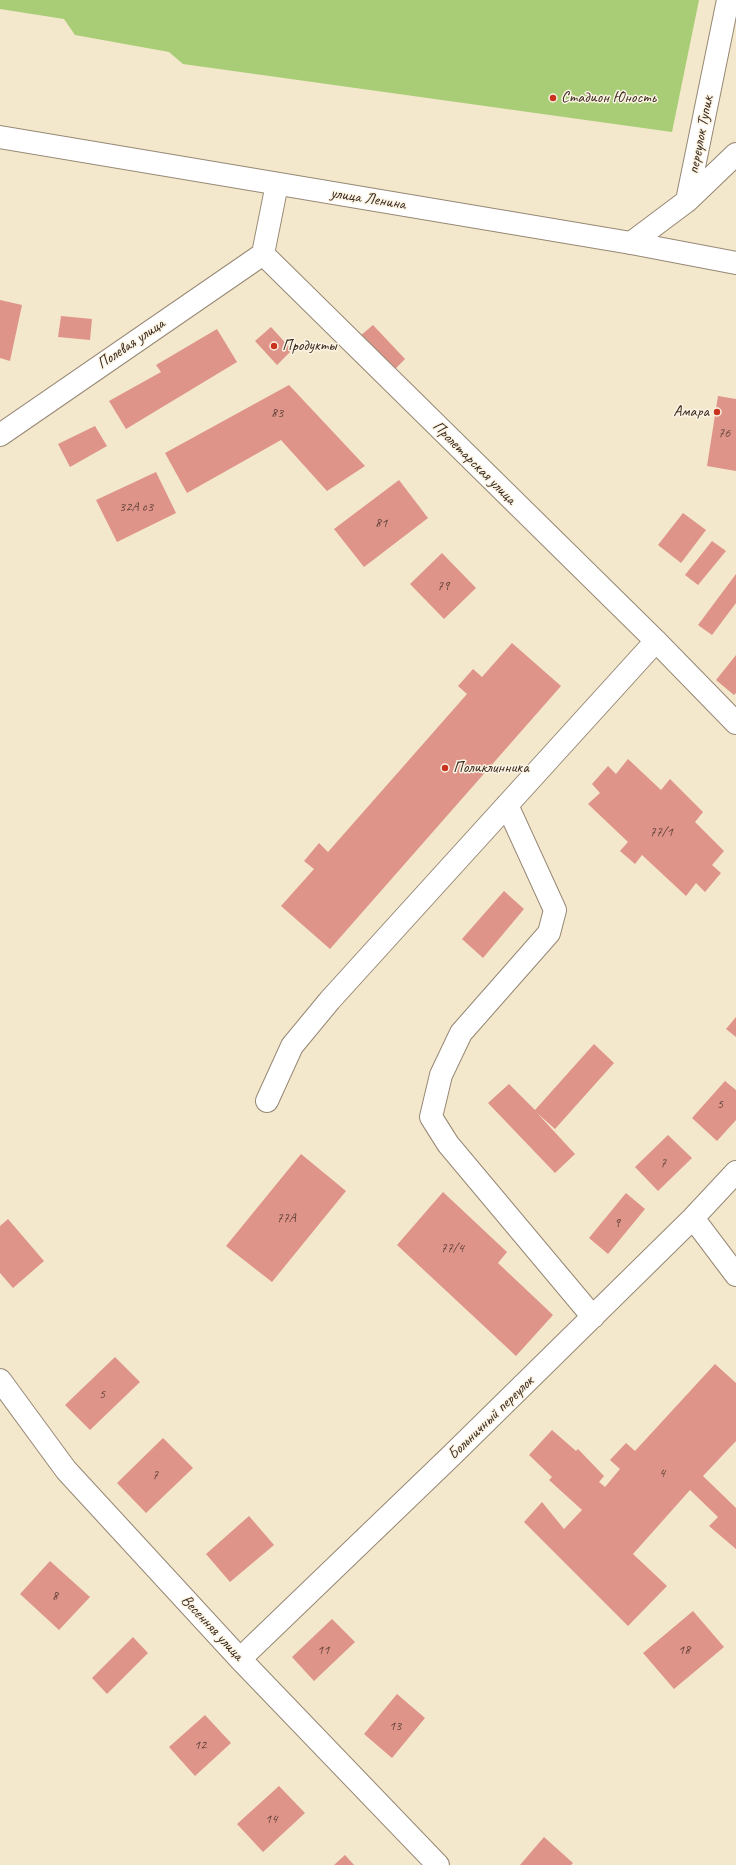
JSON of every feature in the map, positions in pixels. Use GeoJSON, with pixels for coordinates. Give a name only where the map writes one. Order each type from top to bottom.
{"type":"FeatureCollection","features":[{"type":"Feature","properties":{"kind":"street","name":"переулок Тупик"},"geometry":{"type":"LineString","coordinates":[[687,201],[728,0]]}},
{"type":"Feature","properties":{"kind":"street","name":"улица Ленина"},"geometry":{"type":"LineString","coordinates":[[0,137],[631,243],[736,263]]}},
{"type":"Feature","properties":{"kind":"street"},"geometry":{"type":"LineString","coordinates":[[631,243],[687,201],[736,154]]}},
{"type":"Feature","properties":{"kind":"street"},"geometry":{"type":"LineString","coordinates":[[263,254],[278,184]]}},
{"type":"Feature","properties":{"kind":"street","name":"Полевая улица"},"geometry":{"type":"LineString","coordinates":[[0,435],[263,254]]}},
{"type":"Feature","properties":{"kind":"street","name":"Пролетарская улица"},"geometry":{"type":"LineString","coordinates":[[263,254],[736,723]]}},
{"type":"Feature","properties":{"kind":"street"},"geometry":{"type":"LineString","coordinates":[[267,1101],[292,1046],[330,1000],[656,642]]}},
{"type":"Feature","properties":{"kind":"street"},"geometry":{"type":"LineString","coordinates":[[507,804],[555,910],[549,933],[461,1032],[441,1075],[431,1117],[448,1144],[593,1317]]}},
{"type":"Feature","properties":{"kind":"street","name":"Больничный переулок"},"geometry":{"type":"LineString","coordinates":[[240,1658],[452,1455],[593,1317],[693,1218],[736,1172]]}},
{"type":"Feature","properties":{"kind":"street"},"geometry":{"type":"LineString","coordinates":[[693,1218],[736,1275]]}},
{"type":"Feature","properties":{"kind":"street","name":"Весенняя улица"},"geometry":{"type":"LineString","coordinates":[[0,1380],[66,1470],[240,1658],[438,1865]]}},
{"type":"Feature","properties":{"kind":"green space","name":"Стадион Юность"},"geometry":{"type":"Polygon","coordinates":[[[0,0],[699,0],[672,132],[183,64],[169,52],[75,35],[64,19],[0,9],[0,0]]]}},
{"type":"Feature","properties":{"kind":"building"},"geometry":{"type":"Polygon","coordinates":[[[0,300],[22,305],[10,361],[0,358],[0,300]]]}},
{"type":"Feature","properties":{"kind":"building"},"geometry":{"type":"Polygon","coordinates":[[[61,316],[92,319],[90,340],[58,337],[61,316]]]}},
{"type":"Feature","properties":{"kind":"building"},"geometry":{"type":"Polygon","coordinates":[[[373,325],[405,359],[393,371],[360,336],[373,325]]]}},
{"type":"Feature","properties":{"kind":"building","name":"Продукты"},"geometry":{"type":"Polygon","coordinates":[[[271,327],[292,350],[277,365],[255,341],[271,327]]]}},
{"type":"Feature","properties":{"kind":"building"},"geometry":{"type":"Polygon","coordinates":[[[217,329],[237,362],[126,429],[109,401],[161,372],[156,365],[217,329]]]}},
{"type":"Feature","properties":{"kind":"building"},"geometry":{"type":"Polygon","coordinates":[[[289,385],[365,466],[327,491],[281,440],[187,493],[165,453],[289,385]]]}},
{"type":"Feature","properties":{"kind":"building"},"geometry":{"type":"Polygon","coordinates":[[[718,396],[736,399],[736,471],[707,466],[718,396]]]}},
{"type":"Feature","properties":{"kind":"building"},"geometry":{"type":"Polygon","coordinates":[[[95,426],[107,446],[70,467],[58,444],[95,426]]]}},
{"type":"Feature","properties":{"kind":"building"},"geometry":{"type":"Polygon","coordinates":[[[156,472],[176,513],[117,542],[96,500],[156,472]]]}},
{"type":"Feature","properties":{"kind":"building"},"geometry":{"type":"Polygon","coordinates":[[[399,480],[428,518],[364,567],[334,529],[399,480]]]}},
{"type":"Feature","properties":{"kind":"building"},"geometry":{"type":"Polygon","coordinates":[[[683,513],[706,530],[681,563],[658,545],[683,513]]]}},
{"type":"Feature","properties":{"kind":"building"},"geometry":{"type":"Polygon","coordinates":[[[712,541],[726,551],[698,585],[685,575],[712,541]]]}},
{"type":"Feature","properties":{"kind":"building"},"geometry":{"type":"Polygon","coordinates":[[[442,553],[476,588],[444,619],[410,584],[442,553]]]}},
{"type":"Feature","properties":{"kind":"building"},"geometry":{"type":"Polygon","coordinates":[[[736,574],[736,603],[712,635],[698,625],[736,574]]]}},
{"type":"Feature","properties":{"kind":"building","name":"Поликлинника"},"geometry":{"type":"Polygon","coordinates":[[[512,643],[561,686],[330,949],[281,906],[314,869],[304,861],[319,843],[328,852],[467,694],[458,686],[473,669],[482,677],[512,643]]]}},
{"type":"Feature","properties":{"kind":"building"},"geometry":{"type":"Polygon","coordinates":[[[736,655],[736,693],[734,695],[716,680],[736,655]]]}},
{"type":"Feature","properties":{"kind":"building"},"geometry":{"type":"Polygon","coordinates":[[[628,759],[661,790],[670,779],[703,812],[695,822],[724,851],[712,865],[721,873],[705,892],[696,883],[686,896],[642,855],[635,864],[620,851],[628,842],[588,804],[600,793],[592,784],[608,766],[616,774],[628,759]]]}},
{"type":"Feature","properties":{"kind":"building"},"geometry":{"type":"Polygon","coordinates":[[[504,891],[524,909],[483,958],[462,939],[504,891]]]}},
{"type":"Feature","properties":{"kind":"building"},"geometry":{"type":"Polygon","coordinates":[[[736,1017],[736,1037],[726,1029],[736,1017]]]}},
{"type":"Feature","properties":{"kind":"building"},"geometry":{"type":"Polygon","coordinates":[[[594,1044],[614,1063],[555,1129],[537,1113],[575,1154],[555,1173],[488,1103],[509,1084],[535,1110],[594,1044]]]}},
{"type":"Feature","properties":{"kind":"building"},"geometry":{"type":"Polygon","coordinates":[[[725,1081],[736,1090],[736,1120],[717,1141],[692,1118],[725,1081]]]}},
{"type":"Feature","properties":{"kind":"building"},"geometry":{"type":"Polygon","coordinates":[[[668,1135],[692,1158],[658,1191],[635,1167],[668,1135]]]}},
{"type":"Feature","properties":{"kind":"building"},"geometry":{"type":"Polygon","coordinates":[[[301,1154],[346,1191],[272,1282],[226,1246],[301,1154]]]}},
{"type":"Feature","properties":{"kind":"building"},"geometry":{"type":"Polygon","coordinates":[[[443,1192],[507,1252],[498,1263],[553,1315],[516,1356],[397,1245],[443,1192]]]}},
{"type":"Feature","properties":{"kind":"building"},"geometry":{"type":"Polygon","coordinates":[[[626,1193],[645,1209],[608,1254],[589,1238],[626,1193]]]}},
{"type":"Feature","properties":{"kind":"building"},"geometry":{"type":"Polygon","coordinates":[[[8,1219],[44,1261],[13,1288],[0,1273],[0,1226],[8,1219]]]}},
{"type":"Feature","properties":{"kind":"building"},"geometry":{"type":"Polygon","coordinates":[[[115,1357],[140,1382],[90,1430],[65,1405],[115,1357]]]}},
{"type":"Feature","properties":{"kind":"building"},"geometry":{"type":"Polygon","coordinates":[[[715,1364],[736,1383],[736,1441],[703,1476],[736,1508],[736,1549],[709,1526],[718,1517],[690,1490],[633,1554],[667,1586],[628,1626],[524,1522],[542,1502],[564,1529],[582,1510],[549,1480],[552,1477],[529,1455],[552,1430],[576,1451],[578,1449],[604,1476],[599,1482],[605,1487],[620,1469],[610,1460],[626,1443],[635,1451],[715,1364]]]}},
{"type":"Feature","properties":{"kind":"building"},"geometry":{"type":"Polygon","coordinates":[[[163,1438],[193,1468],[146,1513],[117,1483],[163,1438]]]}},
{"type":"Feature","properties":{"kind":"building"},"geometry":{"type":"Polygon","coordinates":[[[249,1516],[274,1545],[230,1582],[206,1554],[249,1516]]]}},
{"type":"Feature","properties":{"kind":"building"},"geometry":{"type":"Polygon","coordinates":[[[50,1561],[90,1597],[59,1630],[20,1594],[50,1561]]]}},
{"type":"Feature","properties":{"kind":"building"},"geometry":{"type":"Polygon","coordinates":[[[693,1611],[724,1647],[674,1689],[643,1653],[693,1611]]]}},
{"type":"Feature","properties":{"kind":"building"},"geometry":{"type":"Polygon","coordinates":[[[332,1619],[355,1642],[314,1681],[292,1657],[332,1619]]]}},
{"type":"Feature","properties":{"kind":"building"},"geometry":{"type":"Polygon","coordinates":[[[133,1637],[148,1653],[107,1694],[92,1678],[133,1637]]]}},
{"type":"Feature","properties":{"kind":"building"},"geometry":{"type":"Polygon","coordinates":[[[397,1694],[425,1718],[392,1758],[364,1734],[397,1694]]]}},
{"type":"Feature","properties":{"kind":"building"},"geometry":{"type":"Polygon","coordinates":[[[205,1715],[231,1743],[195,1776],[169,1747],[205,1715]]]}},
{"type":"Feature","properties":{"kind":"building"},"geometry":{"type":"Polygon","coordinates":[[[279,1786],[305,1813],[263,1852],[237,1824],[279,1786]]]}},
{"type":"Feature","properties":{"kind":"building"},"geometry":{"type":"Polygon","coordinates":[[[544,1837],[573,1863],[571,1865],[520,1865],[544,1837]]]}},
{"type":"Feature","properties":{"kind":"building"},"geometry":{"type":"Polygon","coordinates":[[[345,1855],[354,1865],[334,1865],[345,1855]]]}},
{"type":"Feature","properties":{"kind":"place","name":"Стадион Юность"},"geometry":{"type":"Point","coordinates":[553,98]}},
{"type":"Feature","properties":{"kind":"place","name":"Продукты"},"geometry":{"type":"Point","coordinates":[274,346]}},
{"type":"Feature","properties":{"kind":"place","name":"Амара"},"geometry":{"type":"Point","coordinates":[717,412]}},
{"type":"Feature","properties":{"kind":"place","name":"Поликлинника"},"geometry":{"type":"Point","coordinates":[445,768]}}]}
